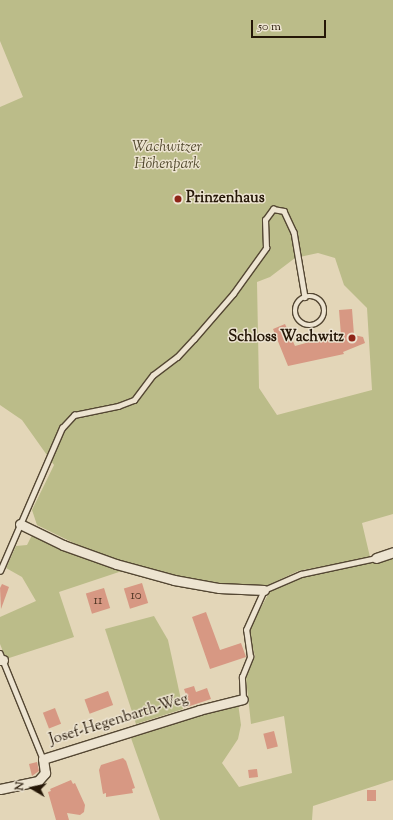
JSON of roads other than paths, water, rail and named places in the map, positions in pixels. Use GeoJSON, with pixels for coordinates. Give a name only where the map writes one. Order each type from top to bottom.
{"type":"FeatureCollection","features":[{"type":"Feature","properties":{"kind":"street"},"geometry":{"type":"LineString","coordinates":[[20,524],[63,545],[123,566],[219,588],[264,590]]}},
{"type":"Feature","properties":{"kind":"street"},"geometry":{"type":"LineString","coordinates":[[376,558],[393,552]]}},
{"type":"Feature","properties":{"kind":"street","name":"Josef-Hegenbarth-Weg"},"geometry":{"type":"LineString","coordinates":[[0,789],[38,781],[45,773],[43,759],[199,710],[243,699]]}},
{"type":"Feature","properties":{"kind":"lane"},"geometry":{"type":"LineString","coordinates":[[0,571],[62,428],[74,415],[118,406],[134,400],[152,375],[178,356],[232,294],[266,248],[265,220],[268,213],[273,209],[284,212],[294,232],[305,297]]}},
{"type":"Feature","properties":{"kind":"lane"},"geometry":{"type":"LineString","coordinates":[[305,297],[318,298],[324,306],[322,321],[313,326],[300,322],[296,313],[297,304],[305,297]]}},
{"type":"Feature","properties":{"kind":"lane"},"geometry":{"type":"LineString","coordinates":[[243,699],[241,686],[250,657],[246,630],[264,590],[301,574],[376,558]]}},
{"type":"Feature","properties":{"kind":"lane"},"geometry":{"type":"LineString","coordinates":[[1,658],[43,759]]}},
{"type":"Feature","properties":{"kind":"place","name":"Prinzenhaus"},"geometry":{"type":"Point","coordinates":[178,199]}},
{"type":"Feature","properties":{"kind":"place","name":"Schloss Wachwitz"},"geometry":{"type":"Point","coordinates":[352,338]}},
{"type":"Feature","properties":{"kind":"park label","name":"Wachwitzer Höhenpark"},"geometry":{"type":"Point","coordinates":[167,156]}}]}
